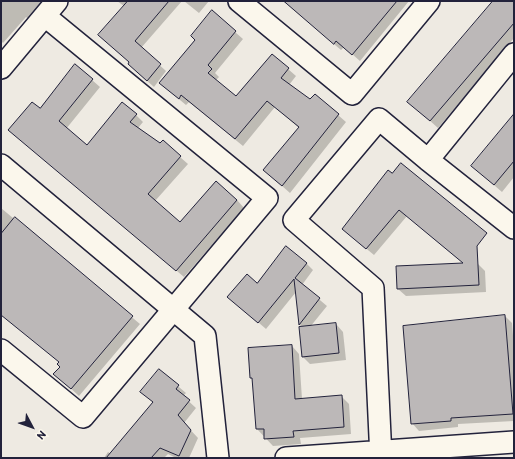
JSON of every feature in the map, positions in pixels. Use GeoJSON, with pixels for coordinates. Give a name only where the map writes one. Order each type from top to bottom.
{"type":"FeatureCollection","features":[{"type":"Feature","properties":{"kind":"street"},"geometry":{"type":"LineString","coordinates":[[239,1],[352,94],[428,1]]}},
{"type":"Feature","properties":{"kind":"street"},"geometry":{"type":"LineString","coordinates":[[1,68],[51,8],[267,198],[174,310],[82,417],[1,350]]}},
{"type":"Feature","properties":{"kind":"street"},"geometry":{"type":"LineString","coordinates":[[428,160],[514,54]]}},
{"type":"Feature","properties":{"kind":"street"},"geometry":{"type":"LineString","coordinates":[[381,455],[373,288],[294,220],[379,119],[514,228]]}},
{"type":"Feature","properties":{"kind":"street"},"geometry":{"type":"LineString","coordinates":[[1,166],[204,336],[218,458]]}},
{"type":"Feature","properties":{"kind":"street"},"geometry":{"type":"LineString","coordinates":[[286,458],[381,455],[514,442]]}},
{"type":"Feature","properties":{"kind":"building"},"geometry":{"type":"Polygon","coordinates":[[[128,1],[169,1],[135,41],[161,64],[147,81],[128,64],[129,62],[98,35],[128,1]]]}},
{"type":"Feature","properties":{"kind":"building"},"geometry":{"type":"Polygon","coordinates":[[[284,1],[397,1],[352,55],[336,41],[334,44],[284,1]]]}},
{"type":"Feature","properties":{"kind":"building"},"geometry":{"type":"Polygon","coordinates":[[[493,1],[514,1],[514,23],[430,121],[407,102],[493,1]]]}},
{"type":"Feature","properties":{"kind":"building"},"geometry":{"type":"Polygon","coordinates":[[[212,10],[236,31],[208,65],[212,69],[208,73],[236,96],[272,54],[289,68],[281,78],[310,99],[315,94],[339,114],[282,186],[263,170],[299,127],[267,101],[235,139],[181,95],[179,99],[159,83],[195,40],[191,36],[212,10]]]}},
{"type":"Feature","properties":{"kind":"building"},"geometry":{"type":"Polygon","coordinates":[[[75,64],[93,79],[59,121],[87,145],[122,102],[137,114],[130,122],[160,143],[163,140],[181,156],[148,194],[180,222],[216,181],[237,200],[176,271],[8,130],[32,102],[40,108],[75,64]]]}},
{"type":"Feature","properties":{"kind":"building"},"geometry":{"type":"Polygon","coordinates":[[[514,114],[514,161],[494,185],[471,166],[514,114]]]}},
{"type":"Feature","properties":{"kind":"building"},"geometry":{"type":"Polygon","coordinates":[[[401,163],[487,233],[477,246],[479,285],[397,289],[396,266],[463,263],[399,210],[366,249],[342,229],[388,170],[392,173],[401,163]]]}},
{"type":"Feature","properties":{"kind":"building"},"geometry":{"type":"Polygon","coordinates":[[[15,217],[133,316],[71,389],[53,374],[60,367],[57,364],[59,362],[1,315],[1,234],[15,217]]]}},
{"type":"Feature","properties":{"kind":"building"},"geometry":{"type":"Polygon","coordinates":[[[286,246],[307,263],[295,278],[320,298],[299,325],[294,279],[258,323],[227,297],[247,274],[257,283],[286,246]]]}},
{"type":"Feature","properties":{"kind":"building"},"geometry":{"type":"Polygon","coordinates":[[[505,315],[513,414],[451,418],[451,421],[411,424],[403,326],[505,315]]]}},
{"type":"Feature","properties":{"kind":"building"},"geometry":{"type":"Polygon","coordinates":[[[336,323],[339,353],[302,357],[299,327],[336,323]]]}},
{"type":"Feature","properties":{"kind":"building"},"geometry":{"type":"Polygon","coordinates":[[[292,345],[295,399],[342,395],[344,427],[293,431],[294,437],[264,439],[264,429],[256,429],[248,348],[292,345]]]}},
{"type":"Feature","properties":{"kind":"building"},"geometry":{"type":"Polygon","coordinates":[[[159,369],[179,385],[176,389],[190,400],[178,415],[191,430],[179,456],[160,448],[151,458],[106,458],[153,402],[140,392],[159,369]]]}}]}
